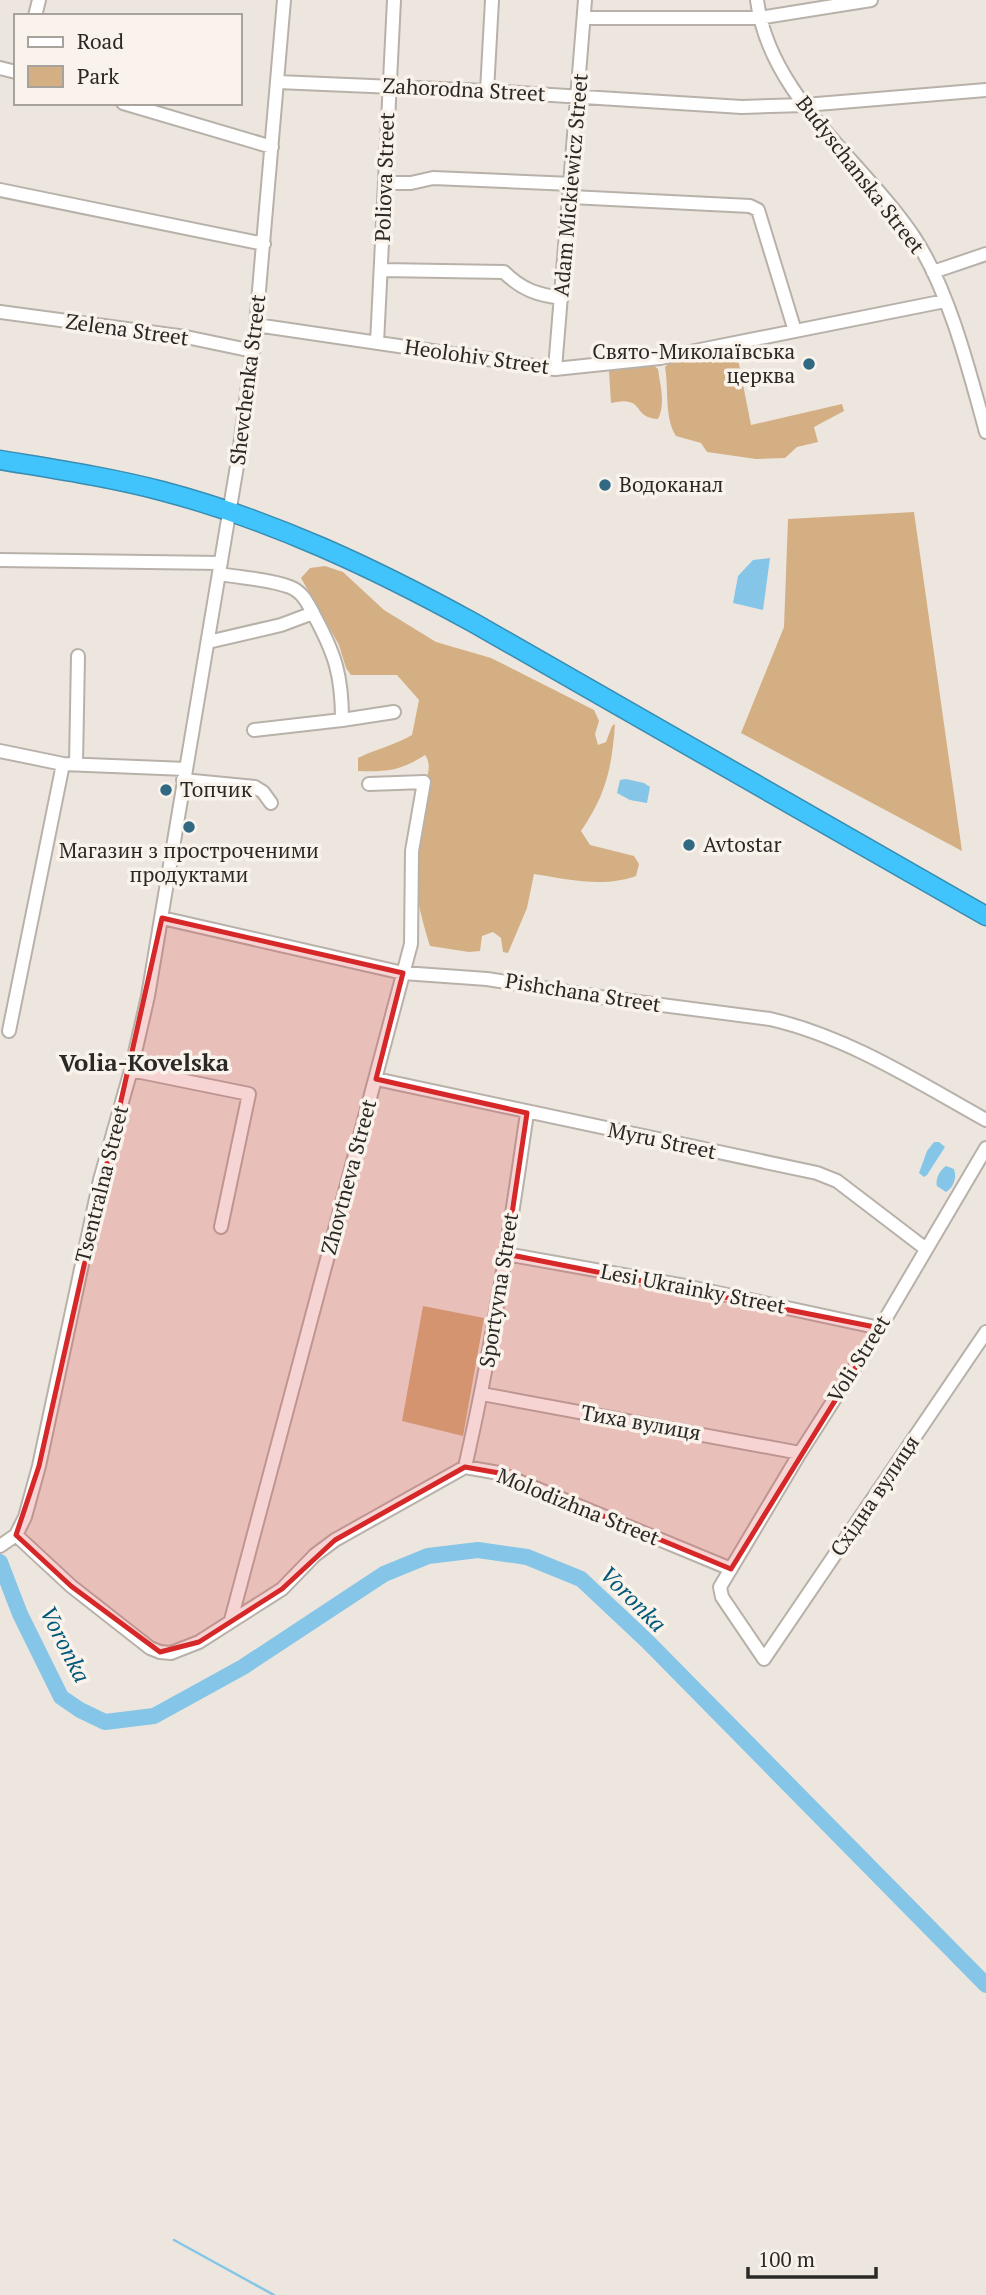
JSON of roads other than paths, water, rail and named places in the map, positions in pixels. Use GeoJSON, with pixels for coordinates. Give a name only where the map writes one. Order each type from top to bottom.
{"type":"FeatureCollection","features":[{"type":"Feature","properties":{"kind":"highway"},"geometry":{"type":"LineString","coordinates":[[0,460],[136,485],[229,511],[296,535],[390,577],[986,916]]}},
{"type":"Feature","properties":{"kind":"street","name":"Shevchenka Street"},"geometry":{"type":"LineString","coordinates":[[186,768],[253,351],[284,0]]}},
{"type":"Feature","properties":{"kind":"street","name":"Poliova Street"},"geometry":{"type":"LineString","coordinates":[[377,343],[394,0]]}},
{"type":"Feature","properties":{"kind":"street"},"geometry":{"type":"LineString","coordinates":[[487,91],[492,0]]}},
{"type":"Feature","properties":{"kind":"street","name":"Adam Mickiewicz Street"},"geometry":{"type":"LineString","coordinates":[[555,369],[572,190],[585,0]]}},
{"type":"Feature","properties":{"kind":"street","name":"Budyschanska Street"},"geometry":{"type":"LineString","coordinates":[[757,0],[760,18],[775,58],[805,105],[892,209],[914,238],[933,272],[980,391],[986,432]]}},
{"type":"Feature","properties":{"kind":"street"},"geometry":{"type":"LineString","coordinates":[[584,18],[760,18],[871,0]]}},
{"type":"Feature","properties":{"kind":"street","name":"Zahorodna Street"},"geometry":{"type":"LineString","coordinates":[[278,82],[579,96],[693,105],[805,105],[986,90]]}},
{"type":"Feature","properties":{"kind":"street"},"geometry":{"type":"LineString","coordinates":[[130,105],[272,147]]}},
{"type":"Feature","properties":{"kind":"street"},"geometry":{"type":"LineString","coordinates":[[386,183],[411,183],[433,178],[750,206],[758,210],[796,331]]}},
{"type":"Feature","properties":{"kind":"street"},"geometry":{"type":"LineString","coordinates":[[0,190],[264,244]]}},
{"type":"Feature","properties":{"kind":"street"},"geometry":{"type":"LineString","coordinates":[[933,272],[986,254]]}},
{"type":"Feature","properties":{"kind":"street","name":"Poliova Street"},"geometry":{"type":"LineString","coordinates":[[382,270],[504,272],[519,286],[539,295],[562,299]]}},
{"type":"Feature","properties":{"kind":"street","name":"Heolohiv Street"},"geometry":{"type":"LineString","coordinates":[[256,326],[555,369],[660,358],[945,301]]}},
{"type":"Feature","properties":{"kind":"street","name":"Zelena Street"},"geometry":{"type":"LineString","coordinates":[[0,312],[186,337],[253,351]]}},
{"type":"Feature","properties":{"kind":"street"},"geometry":{"type":"LineString","coordinates":[[0,559],[220,569],[290,587],[303,595],[332,649],[342,693],[342,720]]}},
{"type":"Feature","properties":{"kind":"street"},"geometry":{"type":"LineString","coordinates":[[208,642],[281,625],[313,613]]}},
{"type":"Feature","properties":{"kind":"street"},"geometry":{"type":"LineString","coordinates":[[9,1031],[69,764],[78,656]]}},
{"type":"Feature","properties":{"kind":"street"},"geometry":{"type":"LineString","coordinates":[[254,730],[394,712]]}},
{"type":"Feature","properties":{"kind":"street"},"geometry":{"type":"LineString","coordinates":[[0,751],[69,764],[186,768],[255,787],[263,792],[271,803]]}},
{"type":"Feature","properties":{"kind":"street","name":"Tsentralna Street"},"geometry":{"type":"LineString","coordinates":[[16,1535],[25,1517],[38,1466],[100,1180],[131,1070],[148,996],[186,768]]}},
{"type":"Feature","properties":{"kind":"street","name":"Zhovtneva Street"},"geometry":{"type":"LineString","coordinates":[[232,1620],[376,1079],[412,931],[412,851],[424,782],[369,783]]}},
{"type":"Feature","properties":{"kind":"street","name":"Pishchana Street"},"geometry":{"type":"LineString","coordinates":[[162,918],[403,973],[487,979],[796,1025],[830,1036],[986,1120]]}},
{"type":"Feature","properties":{"kind":"street"},"geometry":{"type":"LineString","coordinates":[[131,1070],[249,1094],[220,1227]]}},
{"type":"Feature","properties":{"kind":"street","name":"Myru Street"},"geometry":{"type":"LineString","coordinates":[[376,1079],[817,1173],[837,1181],[926,1249]]}},
{"type":"Feature","properties":{"kind":"street","name":"Sportyvna Street"},"geometry":{"type":"LineString","coordinates":[[466,1466],[482,1394],[527,1113]]}},
{"type":"Feature","properties":{"kind":"street","name":"Voli Street"},"geometry":{"type":"LineString","coordinates":[[764,1659],[722,1597],[720,1587],[800,1453],[880,1328],[986,1149]]}},
{"type":"Feature","properties":{"kind":"street","name":"Lesi Ukrainky Street"},"geometry":{"type":"LineString","coordinates":[[506,1254],[685,1286],[880,1328]]}},
{"type":"Feature","properties":{"kind":"street","name":"Східна вулиця"},"geometry":{"type":"LineString","coordinates":[[764,1659],[986,1332]]}},
{"type":"Feature","properties":{"kind":"street","name":"Тиха вулиця"},"geometry":{"type":"LineString","coordinates":[[482,1394],[800,1453]]}},
{"type":"Feature","properties":{"kind":"street"},"geometry":{"type":"LineString","coordinates":[[2,1545],[16,1535],[71,1586],[150,1648],[171,1654],[199,1642],[259,1606],[282,1589],[335,1540],[466,1466]]}},
{"type":"Feature","properties":{"kind":"street","name":"Molodizhna Street"},"geometry":{"type":"LineString","coordinates":[[466,1466],[499,1473],[731,1569]]}},
{"type":"Feature","properties":{"kind":"water"},"geometry":{"type":"Polygon","coordinates":[[[770,558],[763,610],[733,603],[738,576],[753,560],[770,558]]]}},
{"type":"Feature","properties":{"kind":"water"},"geometry":{"type":"Polygon","coordinates":[[[626,779],[650,787],[647,803],[630,800],[617,793],[620,780],[626,779]]]}},
{"type":"Feature","properties":{"kind":"water"},"geometry":{"type":"Polygon","coordinates":[[[934,1142],[945,1147],[924,1177],[919,1173],[927,1151],[934,1142]]]}},
{"type":"Feature","properties":{"kind":"water"},"geometry":{"type":"Polygon","coordinates":[[[946,1166],[954,1169],[955,1175],[953,1185],[946,1192],[937,1186],[937,1183],[946,1166]]]}},
{"type":"Feature","properties":{"kind":"waterway","name":"Voronka"},"geometry":{"type":"LineString","coordinates":[[0,1562],[20,1614],[61,1697],[105,1722],[154,1716],[243,1667],[384,1574],[428,1556],[478,1550],[527,1557],[581,1579],[647,1641],[986,1985]]}},
{"type":"Feature","properties":{"kind":"waterway"},"geometry":{"type":"LineString","coordinates":[[174,2240],[274,2295]]}},
{"type":"Feature","properties":{"kind":"place","name":"Свято-Миколаївська церква"},"geometry":{"type":"Point","coordinates":[809,364]}},
{"type":"Feature","properties":{"kind":"place","name":"Водоканал"},"geometry":{"type":"Point","coordinates":[605,485]}},
{"type":"Feature","properties":{"kind":"place","name":"Топчик"},"geometry":{"type":"Point","coordinates":[166,790]}},
{"type":"Feature","properties":{"kind":"place","name":"Магазин з простроченими продуктами"},"geometry":{"type":"Point","coordinates":[189,827]}},
{"type":"Feature","properties":{"kind":"place","name":"Avtostar"},"geometry":{"type":"Point","coordinates":[689,845]}},
{"type":"Feature","properties":{"kind":"district","name":"Volia-Kovelska"},"geometry":{"type":"Point","coordinates":[144,1063]}}]}
